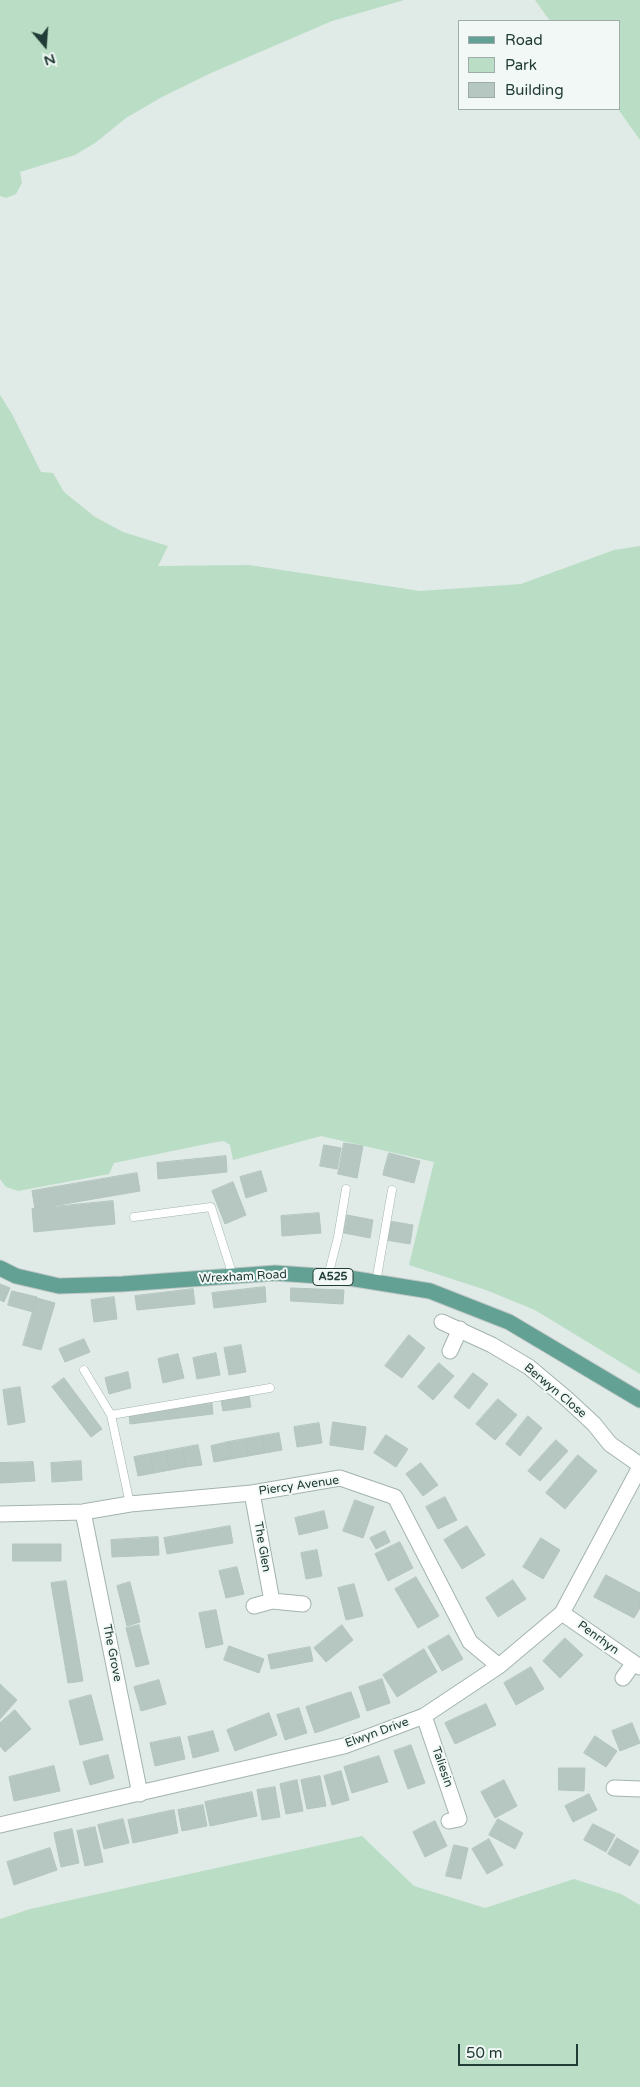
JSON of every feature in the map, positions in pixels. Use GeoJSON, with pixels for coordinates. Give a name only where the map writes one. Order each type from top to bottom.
{"type":"FeatureCollection","features":[{"type":"Feature","properties":{"kind":"main road","name":"Wrexham Road"},"geometry":{"type":"LineString","coordinates":[[0,1268],[16,1276],[59,1286],[122,1284],[274,1273],[328,1276],[430,1291],[510,1322],[640,1400]]}},
{"type":"Feature","properties":{"kind":"street","name":"Berwyn Close"},"geometry":{"type":"LineString","coordinates":[[442,1322],[492,1345],[529,1367],[594,1424],[610,1444],[640,1466]]}},
{"type":"Feature","properties":{"kind":"street"},"geometry":{"type":"LineString","coordinates":[[450,1351],[460,1329]]}},
{"type":"Feature","properties":{"kind":"street","name":"Elwyn Drive"},"geometry":{"type":"LineString","coordinates":[[1,1831],[140,1794],[344,1746],[424,1716],[499,1666],[562,1613],[640,1466]]}},
{"type":"Feature","properties":{"kind":"street","name":"Piercy Avenue"},"geometry":{"type":"LineString","coordinates":[[0,1514],[84,1512],[130,1504],[252,1493],[340,1478],[395,1497],[470,1642],[499,1666]]}},
{"type":"Feature","properties":{"kind":"street","name":"The Glen"},"geometry":{"type":"LineString","coordinates":[[252,1493],[272,1601]]}},
{"type":"Feature","properties":{"kind":"street","name":"The Grove"},"geometry":{"type":"LineString","coordinates":[[84,1512],[140,1794]]}},
{"type":"Feature","properties":{"kind":"street"},"geometry":{"type":"LineString","coordinates":[[254,1606],[272,1601],[303,1604]]}},
{"type":"Feature","properties":{"kind":"street","name":"Penrhyn"},"geometry":{"type":"LineString","coordinates":[[562,1613],[637,1666],[623,1678]]}},
{"type":"Feature","properties":{"kind":"street","name":"Taliesin"},"geometry":{"type":"LineString","coordinates":[[424,1716],[459,1818]]}},
{"type":"Feature","properties":{"kind":"street"},"geometry":{"type":"LineString","coordinates":[[614,1788],[640,1789]]}},
{"type":"Feature","properties":{"kind":"lane"},"geometry":{"type":"LineString","coordinates":[[328,1276],[338,1237],[346,1189]]}},
{"type":"Feature","properties":{"kind":"lane"},"geometry":{"type":"LineString","coordinates":[[376,1282],[392,1190]]}},
{"type":"Feature","properties":{"kind":"lane"},"geometry":{"type":"LineString","coordinates":[[134,1217],[211,1207],[232,1276]]}},
{"type":"Feature","properties":{"kind":"lane"},"geometry":{"type":"LineString","coordinates":[[84,1370],[111,1415],[130,1504]]}},
{"type":"Feature","properties":{"kind":"lane"},"geometry":{"type":"LineString","coordinates":[[111,1415],[270,1388]]}},
{"type":"Feature","properties":{"kind":"green space"},"geometry":{"type":"Polygon","coordinates":[[[0,0],[404,0],[332,21],[211,73],[162,97],[126,118],[95,143],[75,155],[20,172],[22,183],[16,194],[6,198],[0,196],[0,0]]]}},
{"type":"Feature","properties":{"kind":"green space"},"geometry":{"type":"Polygon","coordinates":[[[535,0],[640,0],[640,140],[619,110],[620,20],[549,20],[535,0]]]}},
{"type":"Feature","properties":{"kind":"green space"},"geometry":{"type":"Polygon","coordinates":[[[0,395],[12,414],[41,472],[53,473],[64,492],[95,517],[123,532],[168,546],[158,566],[249,565],[420,591],[521,584],[614,550],[640,546],[640,1374],[535,1310],[486,1290],[409,1265],[434,1162],[321,1136],[233,1160],[230,1145],[224,1141],[216,1142],[114,1163],[109,1174],[18,1191],[6,1187],[0,1179],[0,395]]]}},
{"type":"Feature","properties":{"kind":"green space"},"geometry":{"type":"Polygon","coordinates":[[[362,1836],[414,1886],[485,1908],[574,1879],[621,1894],[640,1905],[640,2087],[0,2087],[0,1919],[30,1909],[362,1836]]]}},
{"type":"Feature","properties":{"kind":"building"},"geometry":{"type":"Polygon","coordinates":[[[344,1143],[363,1146],[357,1178],[338,1174],[344,1143]]]}},
{"type":"Feature","properties":{"kind":"building"},"geometry":{"type":"Polygon","coordinates":[[[324,1145],[341,1148],[337,1169],[320,1166],[324,1145]]]}},
{"type":"Feature","properties":{"kind":"building"},"geometry":{"type":"Polygon","coordinates":[[[389,1153],[420,1161],[414,1183],[383,1175],[389,1153]]]}},
{"type":"Feature","properties":{"kind":"building"},"geometry":{"type":"Polygon","coordinates":[[[226,1156],[227,1172],[158,1179],[157,1163],[226,1156]]]}},
{"type":"Feature","properties":{"kind":"building"},"geometry":{"type":"Polygon","coordinates":[[[261,1171],[267,1191],[246,1198],[240,1177],[261,1171]]]}},
{"type":"Feature","properties":{"kind":"building"},"geometry":{"type":"Polygon","coordinates":[[[137,1173],[140,1191],[35,1209],[32,1191],[137,1173]]]}},
{"type":"Feature","properties":{"kind":"building"},"geometry":{"type":"Polygon","coordinates":[[[233,1182],[246,1215],[225,1224],[212,1191],[233,1182]]]}},
{"type":"Feature","properties":{"kind":"building"},"geometry":{"type":"Polygon","coordinates":[[[113,1201],[115,1224],[34,1232],[32,1209],[113,1201]]]}},
{"type":"Feature","properties":{"kind":"building"},"geometry":{"type":"Polygon","coordinates":[[[319,1213],[321,1233],[282,1236],[281,1216],[319,1213]]]}},
{"type":"Feature","properties":{"kind":"building"},"geometry":{"type":"Polygon","coordinates":[[[347,1215],[373,1220],[370,1238],[344,1233],[347,1215]]]}},
{"type":"Feature","properties":{"kind":"building"},"geometry":{"type":"Polygon","coordinates":[[[389,1221],[413,1225],[410,1244],[386,1240],[389,1221]]]}},
{"type":"Feature","properties":{"kind":"building"},"geometry":{"type":"Polygon","coordinates":[[[0,1284],[10,1288],[4,1302],[0,1300],[0,1284]]]}},
{"type":"Feature","properties":{"kind":"building"},"geometry":{"type":"Polygon","coordinates":[[[265,1287],[266,1302],[214,1308],[212,1293],[265,1287]]]}},
{"type":"Feature","properties":{"kind":"building"},"geometry":{"type":"Polygon","coordinates":[[[291,1288],[344,1290],[343,1304],[291,1301],[291,1288]]]}},
{"type":"Feature","properties":{"kind":"building"},"geometry":{"type":"Polygon","coordinates":[[[193,1289],[195,1304],[137,1310],[135,1296],[193,1289]]]}},
{"type":"Feature","properties":{"kind":"building"},"geometry":{"type":"Polygon","coordinates":[[[12,1291],[37,1297],[33,1312],[8,1305],[12,1291]]]}},
{"type":"Feature","properties":{"kind":"building"},"geometry":{"type":"Polygon","coordinates":[[[114,1297],[117,1319],[94,1322],[91,1300],[114,1297]]]}},
{"type":"Feature","properties":{"kind":"building"},"geometry":{"type":"Polygon","coordinates":[[[37,1298],[55,1303],[41,1350],[23,1345],[37,1298]]]}},
{"type":"Feature","properties":{"kind":"building"},"geometry":{"type":"Polygon","coordinates":[[[409,1335],[425,1348],[402,1378],[385,1366],[409,1335]]]}},
{"type":"Feature","properties":{"kind":"building"},"geometry":{"type":"Polygon","coordinates":[[[84,1339],[90,1352],[65,1362],[59,1349],[84,1339]]]}},
{"type":"Feature","properties":{"kind":"building"},"geometry":{"type":"Polygon","coordinates":[[[241,1345],[246,1372],[229,1375],[224,1348],[241,1345]]]}},
{"type":"Feature","properties":{"kind":"building"},"geometry":{"type":"Polygon","coordinates":[[[216,1353],[220,1375],[197,1379],[193,1358],[216,1353]]]}},
{"type":"Feature","properties":{"kind":"building"},"geometry":{"type":"Polygon","coordinates":[[[178,1354],[184,1378],[163,1383],[158,1359],[178,1354]]]}},
{"type":"Feature","properties":{"kind":"building"},"geometry":{"type":"Polygon","coordinates":[[[439,1363],[454,1376],[433,1400],[418,1387],[439,1363]]]}},
{"type":"Feature","properties":{"kind":"building"},"geometry":{"type":"Polygon","coordinates":[[[128,1372],[131,1388],[109,1394],[105,1378],[128,1372]]]}},
{"type":"Feature","properties":{"kind":"building"},"geometry":{"type":"Polygon","coordinates":[[[473,1373],[488,1384],[469,1409],[454,1397],[473,1373]]]}},
{"type":"Feature","properties":{"kind":"building"},"geometry":{"type":"Polygon","coordinates":[[[64,1378],[102,1429],[91,1437],[52,1387],[64,1378]]]}},
{"type":"Feature","properties":{"kind":"building"},"geometry":{"type":"Polygon","coordinates":[[[20,1387],[25,1422],[8,1425],[3,1390],[20,1387]]]}},
{"type":"Feature","properties":{"kind":"building"},"geometry":{"type":"Polygon","coordinates":[[[249,1395],[251,1407],[223,1411],[221,1400],[249,1395]]]}},
{"type":"Feature","properties":{"kind":"building"},"geometry":{"type":"Polygon","coordinates":[[[498,1399],[517,1415],[495,1440],[476,1424],[498,1399]]]}},
{"type":"Feature","properties":{"kind":"building"},"geometry":{"type":"Polygon","coordinates":[[[212,1403],[213,1414],[130,1424],[129,1413],[212,1403]]]}},
{"type":"Feature","properties":{"kind":"building"},"geometry":{"type":"Polygon","coordinates":[[[528,1416],[542,1428],[520,1456],[506,1444],[528,1416]]]}},
{"type":"Feature","properties":{"kind":"building"},"geometry":{"type":"Polygon","coordinates":[[[333,1422],[366,1427],[363,1450],[330,1445],[333,1422]]]}},
{"type":"Feature","properties":{"kind":"building"},"geometry":{"type":"Polygon","coordinates":[[[319,1423],[322,1443],[297,1447],[294,1427],[319,1423]]]}},
{"type":"Feature","properties":{"kind":"building"},"geometry":{"type":"Polygon","coordinates":[[[279,1433],[282,1450],[265,1453],[262,1436],[279,1433]]]}},
{"type":"Feature","properties":{"kind":"building"},"geometry":{"type":"Polygon","coordinates":[[[386,1435],[408,1449],[396,1467],[374,1453],[386,1435]]]}},
{"type":"Feature","properties":{"kind":"building"},"geometry":{"type":"Polygon","coordinates":[[[262,1436],[265,1453],[248,1456],[245,1439],[262,1436]]]}},
{"type":"Feature","properties":{"kind":"building"},"geometry":{"type":"Polygon","coordinates":[[[245,1439],[248,1456],[231,1459],[228,1442],[245,1439]]]}},
{"type":"Feature","properties":{"kind":"building"},"geometry":{"type":"Polygon","coordinates":[[[556,1440],[568,1451],[540,1481],[528,1471],[556,1440]]]}},
{"type":"Feature","properties":{"kind":"building"},"geometry":{"type":"Polygon","coordinates":[[[228,1442],[231,1459],[214,1462],[211,1446],[228,1442]]]}},
{"type":"Feature","properties":{"kind":"building"},"geometry":{"type":"Polygon","coordinates":[[[198,1445],[202,1465],[186,1467],[182,1448],[198,1445]]]}},
{"type":"Feature","properties":{"kind":"building"},"geometry":{"type":"Polygon","coordinates":[[[182,1448],[186,1467],[170,1470],[166,1451],[182,1448]]]}},
{"type":"Feature","properties":{"kind":"building"},"geometry":{"type":"Polygon","coordinates":[[[166,1451],[170,1470],[154,1473],[150,1454],[166,1451]]]}},
{"type":"Feature","properties":{"kind":"building"},"geometry":{"type":"Polygon","coordinates":[[[150,1454],[154,1473],[138,1476],[134,1457],[150,1454]]]}},
{"type":"Feature","properties":{"kind":"building"},"geometry":{"type":"Polygon","coordinates":[[[578,1455],[597,1471],[565,1509],[546,1493],[578,1455]]]}},
{"type":"Feature","properties":{"kind":"building"},"geometry":{"type":"Polygon","coordinates":[[[81,1461],[82,1480],[52,1482],[51,1463],[81,1461]]]}},
{"type":"Feature","properties":{"kind":"building"},"geometry":{"type":"Polygon","coordinates":[[[33,1462],[35,1481],[0,1483],[0,1463],[33,1462]]]}},
{"type":"Feature","properties":{"kind":"building"},"geometry":{"type":"Polygon","coordinates":[[[421,1463],[438,1485],[423,1496],[406,1474],[421,1463]]]}},
{"type":"Feature","properties":{"kind":"building"},"geometry":{"type":"Polygon","coordinates":[[[445,1497],[457,1520],[438,1529],[426,1507],[445,1497]]]}},
{"type":"Feature","properties":{"kind":"building"},"geometry":{"type":"Polygon","coordinates":[[[355,1500],[374,1507],[363,1538],[343,1531],[355,1500]]]}},
{"type":"Feature","properties":{"kind":"building"},"geometry":{"type":"Polygon","coordinates":[[[324,1511],[328,1528],[299,1535],[295,1518],[324,1511]]]}},
{"type":"Feature","properties":{"kind":"building"},"geometry":{"type":"Polygon","coordinates":[[[230,1526],[233,1543],[167,1554],[164,1538],[230,1526]]]}},
{"type":"Feature","properties":{"kind":"building"},"geometry":{"type":"Polygon","coordinates":[[[467,1526],[485,1555],[462,1569],[444,1540],[467,1526]]]}},
{"type":"Feature","properties":{"kind":"building"},"geometry":{"type":"Polygon","coordinates":[[[385,1531],[390,1542],[376,1549],[370,1538],[385,1531]]]}},
{"type":"Feature","properties":{"kind":"building"},"geometry":{"type":"Polygon","coordinates":[[[158,1537],[159,1555],[112,1557],[111,1540],[158,1537]]]}},
{"type":"Feature","properties":{"kind":"building"},"geometry":{"type":"Polygon","coordinates":[[[541,1538],[560,1550],[543,1579],[523,1567],[541,1538]]]}},
{"type":"Feature","properties":{"kind":"building"},"geometry":{"type":"Polygon","coordinates":[[[400,1542],[413,1568],[388,1581],[375,1554],[400,1542]]]}},
{"type":"Feature","properties":{"kind":"building"},"geometry":{"type":"Polygon","coordinates":[[[13,1544],[61,1544],[61,1561],[13,1561],[13,1544]]]}},
{"type":"Feature","properties":{"kind":"building"},"geometry":{"type":"Polygon","coordinates":[[[317,1550],[322,1576],[306,1579],[301,1553],[317,1550]]]}},
{"type":"Feature","properties":{"kind":"building"},"geometry":{"type":"Polygon","coordinates":[[[237,1567],[244,1594],[226,1598],[219,1571],[237,1567]]]}},
{"type":"Feature","properties":{"kind":"building"},"geometry":{"type":"Polygon","coordinates":[[[606,1575],[640,1593],[640,1608],[634,1618],[594,1597],[606,1575]]]}},
{"type":"Feature","properties":{"kind":"building"},"geometry":{"type":"Polygon","coordinates":[[[416,1577],[439,1616],[418,1628],[395,1589],[416,1577]]]}},
{"type":"Feature","properties":{"kind":"building"},"geometry":{"type":"Polygon","coordinates":[[[513,1580],[526,1599],[498,1617],[486,1598],[513,1580]]]}},
{"type":"Feature","properties":{"kind":"building"},"geometry":{"type":"Polygon","coordinates":[[[66,1581],[83,1681],[68,1683],[51,1583],[66,1581]]]}},
{"type":"Feature","properties":{"kind":"building"},"geometry":{"type":"Polygon","coordinates":[[[130,1582],[140,1622],[127,1626],[117,1586],[130,1582]]]}},
{"type":"Feature","properties":{"kind":"building"},"geometry":{"type":"Polygon","coordinates":[[[354,1584],[363,1616],[346,1620],[338,1588],[354,1584]]]}},
{"type":"Feature","properties":{"kind":"building"},"geometry":{"type":"Polygon","coordinates":[[[216,1610],[223,1644],[206,1648],[199,1613],[216,1610]]]}},
{"type":"Feature","properties":{"kind":"building"},"geometry":{"type":"Polygon","coordinates":[[[139,1625],[149,1664],[136,1667],[126,1628],[139,1625]]]}},
{"type":"Feature","properties":{"kind":"building"},"geometry":{"type":"Polygon","coordinates":[[[342,1625],[353,1640],[326,1662],[314,1648],[342,1625]]]}},
{"type":"Feature","properties":{"kind":"building"},"geometry":{"type":"Polygon","coordinates":[[[449,1635],[463,1659],[442,1671],[428,1647],[449,1635]]]}},
{"type":"Feature","properties":{"kind":"building"},"geometry":{"type":"Polygon","coordinates":[[[565,1638],[583,1655],[560,1678],[543,1661],[565,1638]]]}},
{"type":"Feature","properties":{"kind":"building"},"geometry":{"type":"Polygon","coordinates":[[[229,1646],[264,1659],[259,1673],[224,1660],[229,1646]]]}},
{"type":"Feature","properties":{"kind":"building"},"geometry":{"type":"Polygon","coordinates":[[[310,1647],[313,1661],[271,1669],[268,1655],[310,1647]]]}},
{"type":"Feature","properties":{"kind":"building"},"geometry":{"type":"Polygon","coordinates":[[[424,1649],[437,1672],[397,1697],[383,1675],[424,1649]]]}},
{"type":"Feature","properties":{"kind":"building"},"geometry":{"type":"Polygon","coordinates":[[[531,1667],[544,1689],[516,1705],[504,1683],[531,1667]]]}},
{"type":"Feature","properties":{"kind":"building"},"geometry":{"type":"Polygon","coordinates":[[[382,1679],[390,1703],[367,1711],[359,1687],[382,1679]]]}},
{"type":"Feature","properties":{"kind":"building"},"geometry":{"type":"Polygon","coordinates":[[[159,1680],[166,1704],[141,1711],[134,1687],[159,1680]]]}},
{"type":"Feature","properties":{"kind":"building"},"geometry":{"type":"Polygon","coordinates":[[[0,1684],[17,1700],[0,1719],[0,1684]]]}},
{"type":"Feature","properties":{"kind":"building"},"geometry":{"type":"Polygon","coordinates":[[[351,1692],[360,1717],[315,1733],[306,1707],[351,1692]]]}},
{"type":"Feature","properties":{"kind":"building"},"geometry":{"type":"Polygon","coordinates":[[[91,1695],[103,1740],[80,1745],[69,1701],[91,1695]]]}},
{"type":"Feature","properties":{"kind":"building"},"geometry":{"type":"Polygon","coordinates":[[[486,1704],[496,1725],[455,1744],[445,1723],[486,1704]]]}},
{"type":"Feature","properties":{"kind":"building"},"geometry":{"type":"Polygon","coordinates":[[[299,1708],[307,1733],[285,1740],[277,1715],[299,1708]]]}},
{"type":"Feature","properties":{"kind":"building"},"geometry":{"type":"Polygon","coordinates":[[[15,1710],[31,1729],[5,1752],[0,1746],[0,1723],[15,1710]]]}},
{"type":"Feature","properties":{"kind":"building"},"geometry":{"type":"Polygon","coordinates":[[[269,1713],[277,1735],[235,1751],[227,1730],[269,1713]]]}},
{"type":"Feature","properties":{"kind":"building"},"geometry":{"type":"Polygon","coordinates":[[[632,1723],[640,1743],[620,1751],[612,1731],[632,1723]]]}},
{"type":"Feature","properties":{"kind":"building"},"geometry":{"type":"Polygon","coordinates":[[[213,1731],[219,1751],[193,1758],[188,1737],[213,1731]]]}},
{"type":"Feature","properties":{"kind":"building"},"geometry":{"type":"Polygon","coordinates":[[[595,1736],[617,1751],[606,1767],[584,1753],[595,1736]]]}},
{"type":"Feature","properties":{"kind":"building"},"geometry":{"type":"Polygon","coordinates":[[[180,1737],[185,1759],[155,1766],[150,1743],[180,1737]]]}},
{"type":"Feature","properties":{"kind":"building"},"geometry":{"type":"Polygon","coordinates":[[[411,1745],[425,1783],[408,1789],[394,1751],[411,1745]]]}},
{"type":"Feature","properties":{"kind":"building"},"geometry":{"type":"Polygon","coordinates":[[[108,1755],[114,1778],[90,1785],[83,1762],[108,1755]]]}},
{"type":"Feature","properties":{"kind":"building"},"geometry":{"type":"Polygon","coordinates":[[[379,1756],[388,1782],[352,1793],[344,1767],[379,1756]]]}},
{"type":"Feature","properties":{"kind":"building"},"geometry":{"type":"Polygon","coordinates":[[[54,1766],[60,1791],[14,1801],[9,1777],[54,1766]]]}},
{"type":"Feature","properties":{"kind":"building"},"geometry":{"type":"Polygon","coordinates":[[[559,1768],[585,1768],[584,1791],[559,1790],[559,1768]]]}},
{"type":"Feature","properties":{"kind":"building"},"geometry":{"type":"Polygon","coordinates":[[[341,1771],[349,1800],[332,1805],[324,1776],[341,1771]]]}},
{"type":"Feature","properties":{"kind":"building"},"geometry":{"type":"Polygon","coordinates":[[[320,1776],[326,1806],[307,1809],[301,1780],[320,1776]]]}},
{"type":"Feature","properties":{"kind":"building"},"geometry":{"type":"Polygon","coordinates":[[[297,1780],[303,1811],[286,1814],[280,1784],[297,1780]]]}},
{"type":"Feature","properties":{"kind":"building"},"geometry":{"type":"Polygon","coordinates":[[[504,1780],[517,1806],[495,1818],[481,1792],[504,1780]]]}},
{"type":"Feature","properties":{"kind":"building"},"geometry":{"type":"Polygon","coordinates":[[[275,1787],[280,1817],[262,1820],[257,1790],[275,1787]]]}},
{"type":"Feature","properties":{"kind":"building"},"geometry":{"type":"Polygon","coordinates":[[[252,1792],[257,1816],[210,1826],[205,1802],[252,1792]]]}},
{"type":"Feature","properties":{"kind":"building"},"geometry":{"type":"Polygon","coordinates":[[[589,1794],[597,1810],[573,1822],[565,1806],[589,1794]]]}},
{"type":"Feature","properties":{"kind":"building"},"geometry":{"type":"Polygon","coordinates":[[[203,1805],[207,1826],[182,1831],[178,1810],[203,1805]]]}},
{"type":"Feature","properties":{"kind":"building"},"geometry":{"type":"Polygon","coordinates":[[[174,1810],[178,1833],[133,1843],[128,1820],[174,1810]]]}},
{"type":"Feature","properties":{"kind":"building"},"geometry":{"type":"Polygon","coordinates":[[[123,1819],[129,1843],[104,1849],[98,1825],[123,1819]]]}},
{"type":"Feature","properties":{"kind":"building"},"geometry":{"type":"Polygon","coordinates":[[[498,1819],[523,1833],[515,1849],[489,1835],[498,1819]]]}},
{"type":"Feature","properties":{"kind":"building"},"geometry":{"type":"Polygon","coordinates":[[[435,1821],[447,1846],[425,1857],[413,1832],[435,1821]]]}},
{"type":"Feature","properties":{"kind":"building"},"geometry":{"type":"Polygon","coordinates":[[[593,1824],[615,1835],[606,1852],[584,1840],[593,1824]]]}},
{"type":"Feature","properties":{"kind":"building"},"geometry":{"type":"Polygon","coordinates":[[[95,1827],[103,1862],[85,1866],[77,1831],[95,1827]]]}},
{"type":"Feature","properties":{"kind":"building"},"geometry":{"type":"Polygon","coordinates":[[[72,1829],[79,1863],[61,1867],[54,1833],[72,1829]]]}},
{"type":"Feature","properties":{"kind":"building"},"geometry":{"type":"Polygon","coordinates":[[[617,1838],[639,1851],[630,1866],[608,1854],[617,1838]]]}},
{"type":"Feature","properties":{"kind":"building"},"geometry":{"type":"Polygon","coordinates":[[[489,1839],[503,1865],[487,1874],[472,1849],[489,1839]]]}},
{"type":"Feature","properties":{"kind":"building"},"geometry":{"type":"Polygon","coordinates":[[[454,1845],[468,1848],[461,1879],[446,1876],[454,1845]]]}},
{"type":"Feature","properties":{"kind":"building"},"geometry":{"type":"Polygon","coordinates":[[[50,1848],[57,1870],[14,1885],[7,1862],[50,1848]]]}}]}
